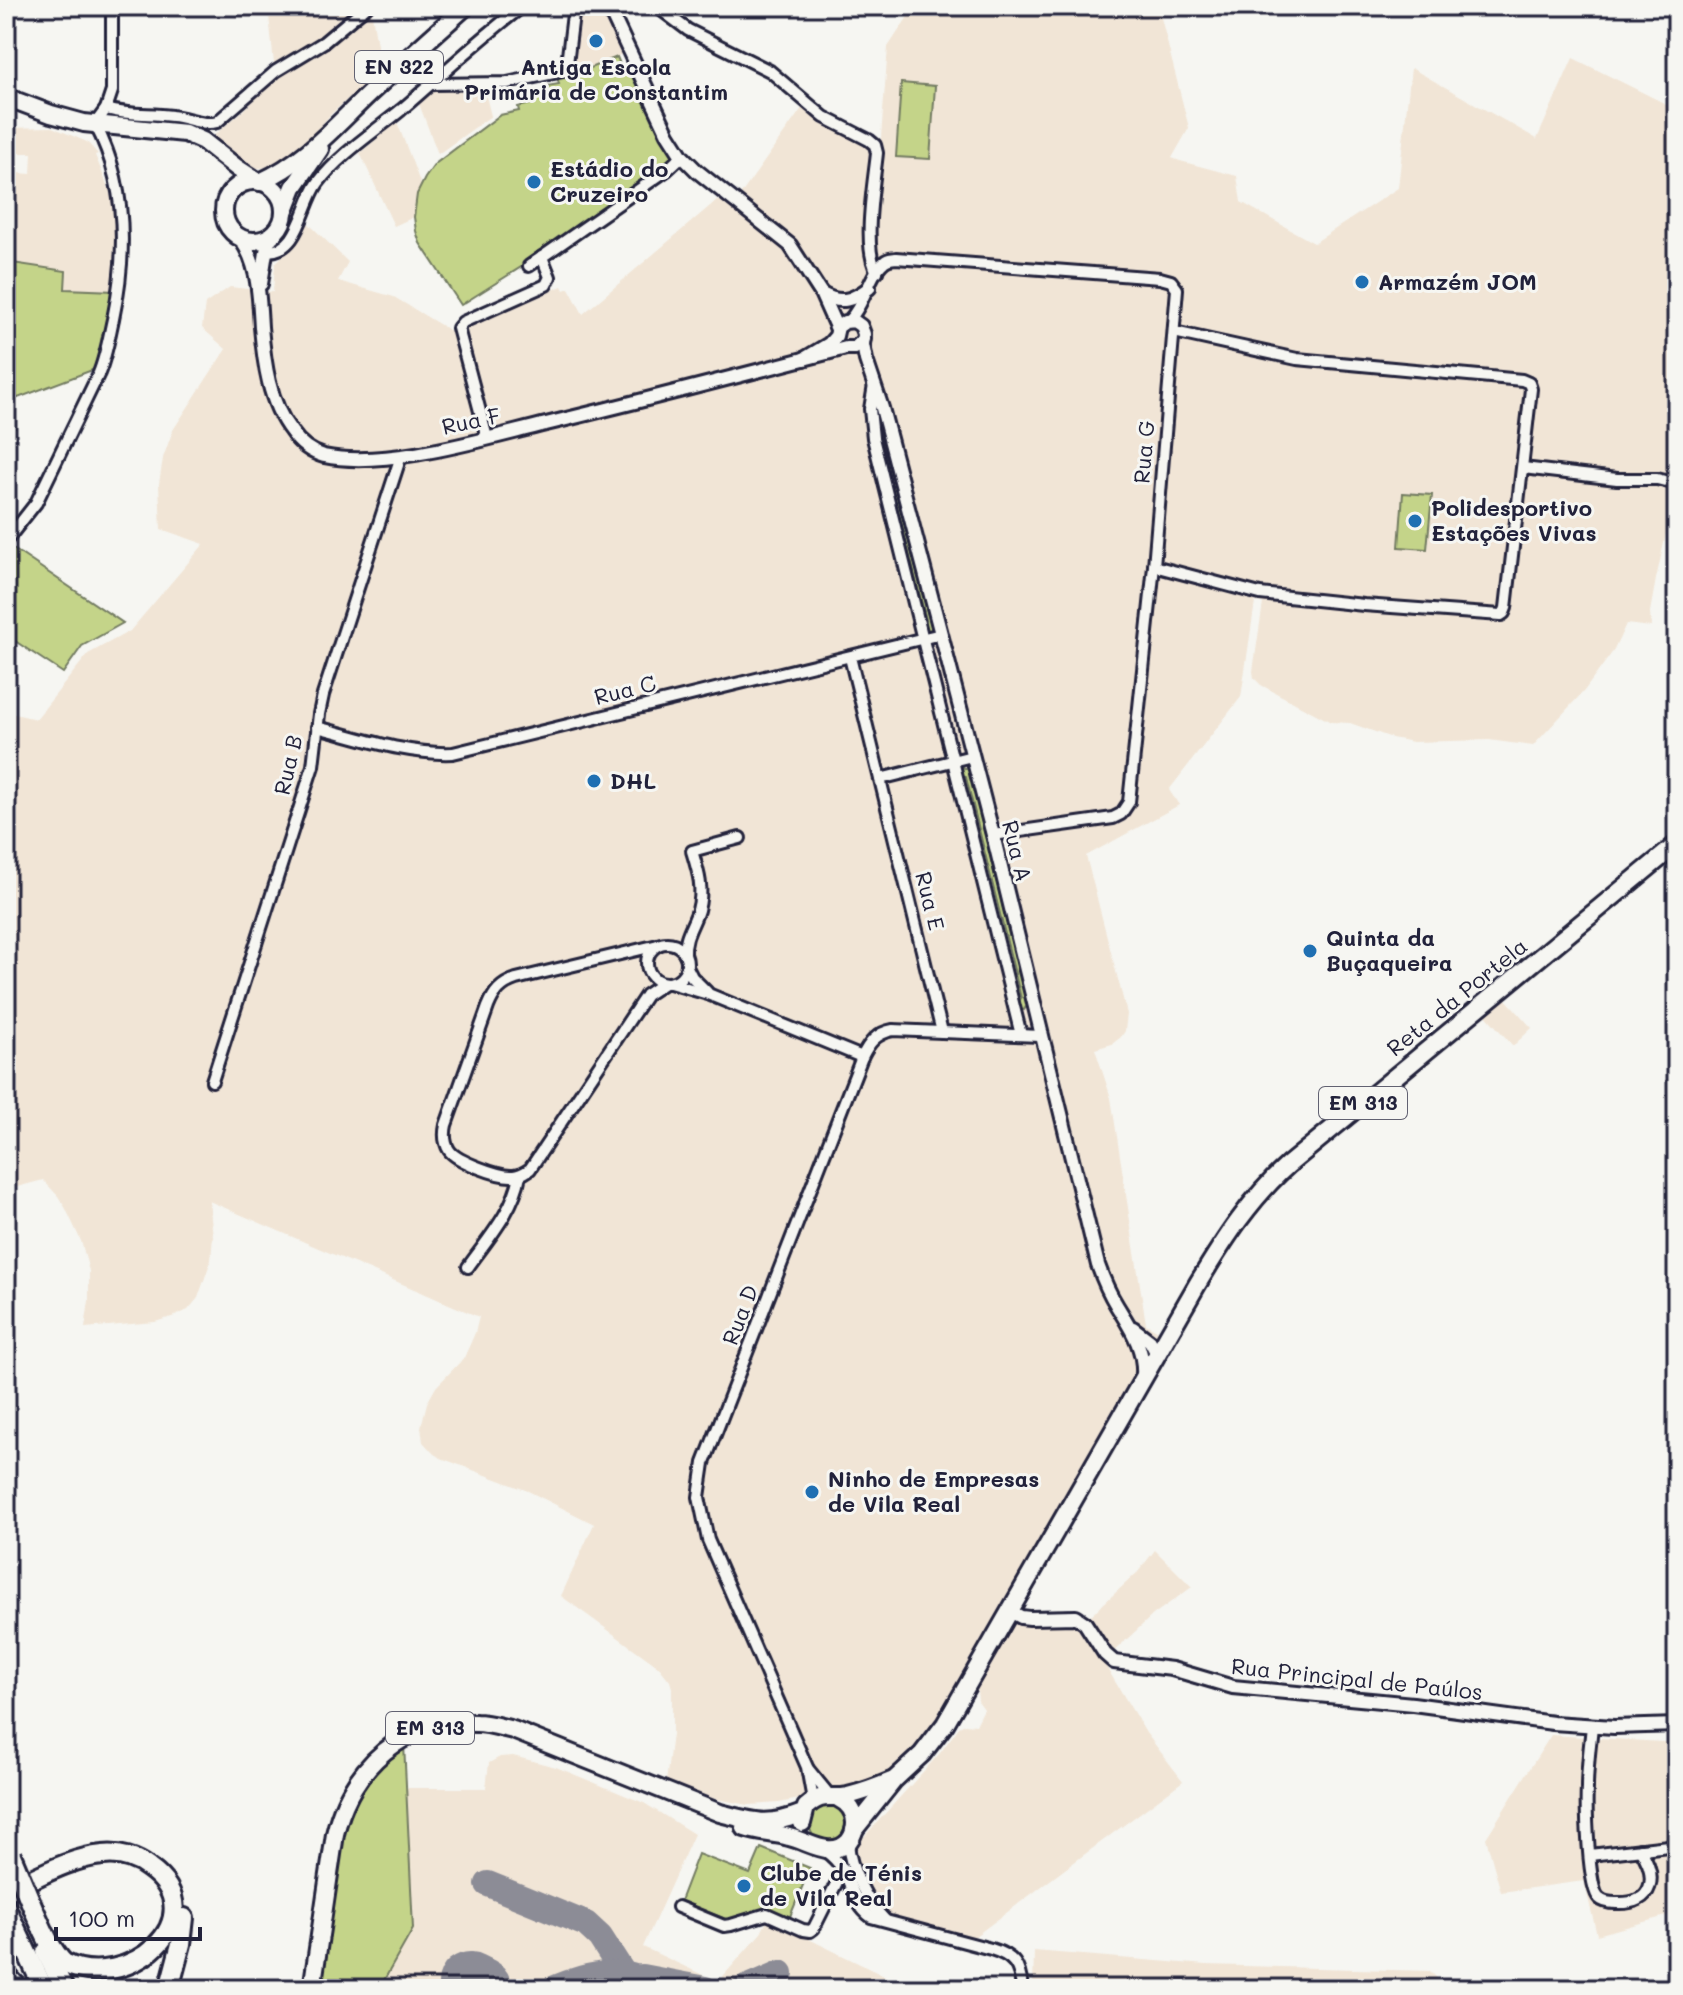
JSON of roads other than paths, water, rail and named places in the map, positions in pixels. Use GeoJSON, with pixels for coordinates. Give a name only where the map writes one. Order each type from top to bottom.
{"type":"FeatureCollection","features":[{"type":"Feature","properties":{"kind":"highway"},"geometry":{"type":"LineString","coordinates":[[6,1882],[73,1852],[98,1845],[132,1847],[155,1858],[173,1876],[183,1910],[181,1944],[169,1989]]}},
{"type":"Feature","properties":{"kind":"highway"},"geometry":{"type":"LineString","coordinates":[[8,1853],[19,1913],[44,1989]]}},
{"type":"Feature","properties":{"kind":"highway"},"geometry":{"type":"LineString","coordinates":[[6,1891],[80,1859],[102,1855],[124,1856],[147,1866],[162,1881],[171,1903],[172,1924],[165,1947],[148,1968],[124,1980],[102,1982],[78,1974],[61,1960],[51,1945],[19,1913]]}},
{"type":"Feature","properties":{"kind":"highway"},"geometry":{"type":"LineString","coordinates":[[19,1913],[64,1989]]}},
{"type":"Feature","properties":{"kind":"highway"},"geometry":{"type":"LineString","coordinates":[[6,1975],[19,1989]]}},
{"type":"Feature","properties":{"kind":"main road","name":"EN 322"},"geometry":{"type":"LineString","coordinates":[[228,197],[240,184],[258,181],[287,168],[335,129],[466,6]]}},
{"type":"Feature","properties":{"kind":"main road"},"geometry":{"type":"LineString","coordinates":[[6,97],[63,118],[185,133],[203,141],[218,155],[270,186],[279,195],[284,214]]}},
{"type":"Feature","properties":{"kind":"main road","name":"EN 322"},"geometry":{"type":"LineString","coordinates":[[273,234],[294,187],[335,129]]}},
{"type":"Feature","properties":{"kind":"main road"},"geometry":{"type":"LineString","coordinates":[[218,155],[226,174],[228,197],[224,213],[230,229],[246,240],[265,239],[273,234]]}},
{"type":"Feature","properties":{"kind":"main road","name":"Reta da Portela"},"geometry":{"type":"LineString","coordinates":[[1140,1383],[1233,1227],[1281,1171],[1677,844]]}},
{"type":"Feature","properties":{"kind":"main road","name":"EM 313"},"geometry":{"type":"LineString","coordinates":[[720,1813],[749,1830],[781,1835],[816,1846],[839,1848],[851,1836],[894,1780],[922,1754],[940,1731],[1140,1383]]}},
{"type":"Feature","properties":{"kind":"main road","name":"EM 313"},"geometry":{"type":"LineString","coordinates":[[312,1989],[339,1816],[347,1798],[368,1766],[393,1744],[429,1728],[477,1723],[513,1730],[720,1813],[772,1823],[787,1820],[821,1802],[864,1792],[894,1780]]}},
{"type":"Feature","properties":{"kind":"main road"},"geometry":{"type":"LineString","coordinates":[[816,1846],[802,1829],[821,1802],[851,1807],[855,1822],[851,1836]]}},
{"type":"Feature","properties":{"kind":"street"},"geometry":{"type":"LineString","coordinates":[[6,541],[36,503],[100,370],[118,297],[122,260],[119,194],[111,159],[95,124],[106,109],[113,84],[112,6]]}},
{"type":"Feature","properties":{"kind":"street"},"geometry":{"type":"LineString","coordinates":[[106,109],[129,115],[177,116],[206,124],[217,122],[271,75],[324,42],[367,6]]}},
{"type":"Feature","properties":{"kind":"street"},"geometry":{"type":"LineString","coordinates":[[266,251],[282,248],[291,240],[312,194],[328,172],[471,46],[523,6]]}},
{"type":"Feature","properties":{"kind":"street"},"geometry":{"type":"LineString","coordinates":[[431,84],[503,84],[563,71],[567,64],[574,6]]}},
{"type":"Feature","properties":{"kind":"street"},"geometry":{"type":"LineString","coordinates":[[608,6],[668,134],[682,156],[783,238],[797,254],[842,326],[839,343],[862,363],[874,385],[870,404],[873,438],[1021,1035]]}},
{"type":"Feature","properties":{"kind":"street"},"geometry":{"type":"LineString","coordinates":[[656,6],[688,30],[762,65],[824,117],[875,145],[877,153],[870,242],[871,259],[877,272],[856,312],[823,349],[804,359]]}},
{"type":"Feature","properties":{"kind":"street"},"geometry":{"type":"LineString","coordinates":[[529,266],[667,170],[682,156]]}},
{"type":"Feature","properties":{"kind":"street"},"geometry":{"type":"LineString","coordinates":[[259,295],[266,251],[273,234]]}},
{"type":"Feature","properties":{"kind":"street"},"geometry":{"type":"LineString","coordinates":[[237,235],[250,257],[259,295]]}},
{"type":"Feature","properties":{"kind":"street"},"geometry":{"type":"LineString","coordinates":[[487,438],[458,328],[463,322],[546,285],[550,274],[542,257]]}},
{"type":"Feature","properties":{"kind":"street","name":"Rua G"},"geometry":{"type":"LineString","coordinates":[[877,272],[885,261],[896,258],[1167,280],[1177,289],[1154,566],[1127,807],[1113,818],[993,835]]}},
{"type":"Feature","properties":{"kind":"street"},"geometry":{"type":"LineString","coordinates":[[821,293],[846,301],[869,288]]}},
{"type":"Feature","properties":{"kind":"street"},"geometry":{"type":"LineString","coordinates":[[848,348],[859,346],[864,334],[863,307],[869,288]]}},
{"type":"Feature","properties":{"kind":"street","name":"Rua F"},"geometry":{"type":"LineString","coordinates":[[259,295],[263,344],[276,404],[292,433],[311,451],[325,456],[361,459],[401,456],[487,438],[848,348]]}},
{"type":"Feature","properties":{"kind":"street"},"geometry":{"type":"LineString","coordinates":[[842,326],[858,323],[864,334]]}},
{"type":"Feature","properties":{"kind":"street"},"geometry":{"type":"LineString","coordinates":[[1154,566],[1260,594],[1501,615],[1506,608],[1531,389],[1527,381],[1297,359],[1174,332]]}},
{"type":"Feature","properties":{"kind":"street","name":"Rua A"},"geometry":{"type":"LineString","coordinates":[[864,334],[864,351],[993,835],[1098,1265],[1110,1293],[1140,1338]]}},
{"type":"Feature","properties":{"kind":"street","name":"Rua B"},"geometry":{"type":"LineString","coordinates":[[212,1081],[313,766],[323,695],[401,456]]}},
{"type":"Feature","properties":{"kind":"street"},"geometry":{"type":"LineString","coordinates":[[1523,468],[1617,479],[1657,479],[1677,484]]}},
{"type":"Feature","properties":{"kind":"street","name":"Rua C"},"geometry":{"type":"LineString","coordinates":[[317,727],[407,750],[453,753],[941,634]]}},
{"type":"Feature","properties":{"kind":"street","name":"Rua E"},"geometry":{"type":"LineString","coordinates":[[850,657],[942,1032]]}},
{"type":"Feature","properties":{"kind":"street"},"geometry":{"type":"LineString","coordinates":[[880,779],[972,756]]}},
{"type":"Feature","properties":{"kind":"street"},"geometry":{"type":"LineString","coordinates":[[708,994],[692,977],[685,954],[685,942],[701,896],[692,851],[740,838]]}},
{"type":"Feature","properties":{"kind":"street"},"geometry":{"type":"LineString","coordinates":[[687,967],[680,978],[646,995],[530,1169],[520,1175],[505,1176],[459,1160],[450,1152],[445,1140],[448,1120],[492,998],[500,987],[511,981],[670,943],[689,929]]}},
{"type":"Feature","properties":{"kind":"street"},"geometry":{"type":"LineString","coordinates":[[670,943],[681,948],[685,954]]}},
{"type":"Feature","properties":{"kind":"street"},"geometry":{"type":"LineString","coordinates":[[646,995],[649,953],[658,945]]}},
{"type":"Feature","properties":{"kind":"street"},"geometry":{"type":"LineString","coordinates":[[630,952],[658,981],[708,994],[862,1057]]}},
{"type":"Feature","properties":{"kind":"street","name":"Rua D"},"geometry":{"type":"LineString","coordinates":[[807,1767],[708,1540],[699,1489],[704,1463],[862,1057],[873,1040],[887,1031],[1041,1036]]}},
{"type":"Feature","properties":{"kind":"street"},"geometry":{"type":"LineString","coordinates":[[468,1267],[512,1203],[520,1175]]}},
{"type":"Feature","properties":{"kind":"street"},"geometry":{"type":"LineString","coordinates":[[1140,1338],[1167,1338]]}},
{"type":"Feature","properties":{"kind":"street"},"geometry":{"type":"LineString","coordinates":[[1140,1338],[1146,1352],[1157,1354]]}},
{"type":"Feature","properties":{"kind":"street"},"geometry":{"type":"LineString","coordinates":[[1140,1338],[1143,1362],[1140,1383]]}},
{"type":"Feature","properties":{"kind":"street","name":"Rua Principal de Paúlos"},"geometry":{"type":"LineString","coordinates":[[1010,1611],[1027,1618],[1076,1617],[1088,1626],[1105,1654],[1114,1662],[1172,1669],[1227,1686],[1592,1726],[1677,1725]]}},
{"type":"Feature","properties":{"kind":"street"},"geometry":{"type":"LineString","coordinates":[[1592,1726],[1587,1786],[1590,1855],[1593,1885],[1598,1898],[1606,1902],[1626,1903],[1644,1897],[1650,1885],[1650,1868],[1640,1849]]}},
{"type":"Feature","properties":{"kind":"street"},"geometry":{"type":"LineString","coordinates":[[807,1767],[821,1802]]}},
{"type":"Feature","properties":{"kind":"street"},"geometry":{"type":"LineString","coordinates":[[807,1767],[821,1802]]}},
{"type":"Feature","properties":{"kind":"street"},"geometry":{"type":"LineString","coordinates":[[851,1836],[852,1865],[872,1905],[886,1921]]}},
{"type":"Feature","properties":{"kind":"street"},"geometry":{"type":"LineString","coordinates":[[1590,1855],[1677,1845]]}},
{"type":"Feature","properties":{"kind":"street"},"geometry":{"type":"LineString","coordinates":[[816,1846],[835,1858],[863,1911],[871,1917],[1009,1956],[1018,1969],[1022,1989]]}},
{"type":"Feature","properties":{"kind":"street"},"geometry":{"type":"LineString","coordinates":[[678,1907],[724,1926],[767,1914],[810,1931],[843,1870]]}},
{"type":"Feature","properties":{"kind":"place","name":"Antiga Escola Primária de Constantim"},"geometry":{"type":"Point","coordinates":[596,41]}},
{"type":"Feature","properties":{"kind":"place","name":"Estádio do Cruzeiro"},"geometry":{"type":"Point","coordinates":[534,182]}},
{"type":"Feature","properties":{"kind":"place","name":"Armazém JOM"},"geometry":{"type":"Point","coordinates":[1362,282]}},
{"type":"Feature","properties":{"kind":"place","name":"Polidesportivo Estações Vivas"},"geometry":{"type":"Point","coordinates":[1415,521]}},
{"type":"Feature","properties":{"kind":"place","name":"DHL"},"geometry":{"type":"Point","coordinates":[594,781]}},
{"type":"Feature","properties":{"kind":"place","name":"Quinta da Buçaqueira"},"geometry":{"type":"Point","coordinates":[1310,951]}},
{"type":"Feature","properties":{"kind":"place","name":"Ninho de Empresas de Vila Real"},"geometry":{"type":"Point","coordinates":[812,1492]}},
{"type":"Feature","properties":{"kind":"place","name":"Clube de Ténis de Vila Real"},"geometry":{"type":"Point","coordinates":[744,1886]}}]}
